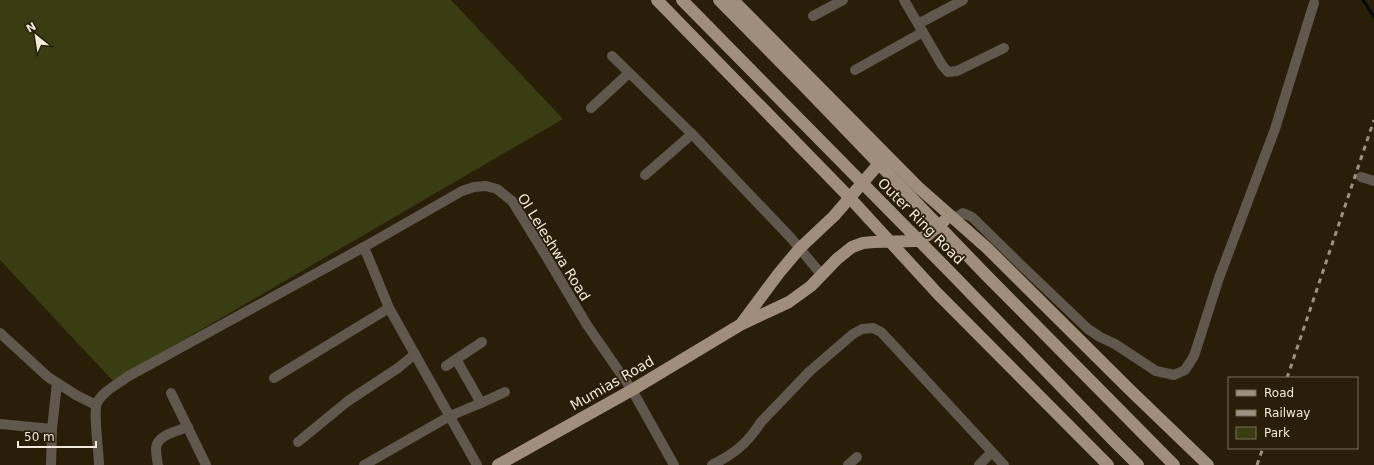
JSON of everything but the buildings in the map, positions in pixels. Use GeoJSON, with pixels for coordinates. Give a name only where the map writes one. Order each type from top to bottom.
{"type":"FeatureCollection","features":[{"type":"Feature","properties":{"kind":"main road"},"geometry":{"type":"LineString","coordinates":[[657,0],[850,198],[938,294],[1108,465]]}},
{"type":"Feature","properties":{"kind":"main road","name":"Outer Ring Road"},"geometry":{"type":"LineString","coordinates":[[682,0],[947,268],[1138,465]]}},
{"type":"Feature","properties":{"kind":"main road","name":"Outer Ring Road"},"geometry":{"type":"LineString","coordinates":[[719,0],[987,276],[1174,465]]}},
{"type":"Feature","properties":{"kind":"main road","name":"Outer Ring Road"},"geometry":{"type":"LineString","coordinates":[[733,0],[918,187],[993,253],[1130,390],[1208,465]]}},
{"type":"Feature","properties":{"kind":"main road","name":"Mumias Road"},"geometry":{"type":"LineString","coordinates":[[740,325],[778,273],[800,248],[834,216],[876,169],[886,154]]}},
{"type":"Feature","properties":{"kind":"main road","name":"Mumias Road"},"geometry":{"type":"LineString","coordinates":[[498,465],[632,390],[740,325],[789,302],[811,286],[844,252],[852,247],[874,242],[915,241],[955,220]]}},
{"type":"Feature","properties":{"kind":"street"},"geometry":{"type":"LineString","coordinates":[[813,16],[843,0]]}},
{"type":"Feature","properties":{"kind":"street"},"geometry":{"type":"LineString","coordinates":[[904,0],[942,65],[948,72],[957,71],[1004,48]]}},
{"type":"Feature","properties":{"kind":"street"},"geometry":{"type":"LineString","coordinates":[[855,70],[963,0]]}},
{"type":"Feature","properties":{"kind":"street"},"geometry":{"type":"LineString","coordinates":[[955,220],[956,217],[964,213],[972,217],[1021,266],[1088,329],[1100,337],[1115,344],[1156,371],[1174,375],[1186,370],[1194,356],[1219,278],[1275,129],[1314,3]]}},
{"type":"Feature","properties":{"kind":"street"},"geometry":{"type":"LineString","coordinates":[[612,56],[692,134],[800,248],[821,274]]}},
{"type":"Feature","properties":{"kind":"street"},"geometry":{"type":"LineString","coordinates":[[590,108],[629,73]]}},
{"type":"Feature","properties":{"kind":"street"},"geometry":{"type":"LineString","coordinates":[[645,175],[692,134]]}},
{"type":"Feature","properties":{"kind":"street"},"geometry":{"type":"LineString","coordinates":[[1361,177],[1374,181]]}},
{"type":"Feature","properties":{"kind":"street","name":"Ol Leleshwa Road"},"geometry":{"type":"LineString","coordinates":[[96,405],[106,392],[127,377],[364,247],[462,191],[474,187],[486,186],[497,189],[512,201],[586,325],[632,390],[674,465]]}},
{"type":"Feature","properties":{"kind":"street"},"geometry":{"type":"LineString","coordinates":[[364,247],[389,308],[477,465]]}},
{"type":"Feature","properties":{"kind":"street"},"geometry":{"type":"LineString","coordinates":[[274,378],[389,308]]}},
{"type":"Feature","properties":{"kind":"street"},"geometry":{"type":"LineString","coordinates":[[712,465],[732,455],[745,444],[760,422],[810,371],[852,334],[862,329],[872,328],[881,332],[1004,465]]}},
{"type":"Feature","properties":{"kind":"street"},"geometry":{"type":"LineString","coordinates":[[0,333],[48,377],[76,395],[96,405],[99,465]]}},
{"type":"Feature","properties":{"kind":"street"},"geometry":{"type":"LineString","coordinates":[[446,366],[482,342]]}},
{"type":"Feature","properties":{"kind":"street"},"geometry":{"type":"LineString","coordinates":[[298,442],[348,401],[398,368],[415,354]]}},
{"type":"Feature","properties":{"kind":"street"},"geometry":{"type":"LineString","coordinates":[[456,359],[481,403]]}},
{"type":"Feature","properties":{"kind":"street"},"geometry":{"type":"LineString","coordinates":[[51,465],[52,429],[57,383]]}},
{"type":"Feature","properties":{"kind":"street"},"geometry":{"type":"LineString","coordinates":[[364,465],[450,416],[505,392]]}},
{"type":"Feature","properties":{"kind":"street"},"geometry":{"type":"LineString","coordinates":[[171,394],[206,465]]}},
{"type":"Feature","properties":{"kind":"street"},"geometry":{"type":"LineString","coordinates":[[0,424],[52,429]]}},
{"type":"Feature","properties":{"kind":"street"},"geometry":{"type":"LineString","coordinates":[[158,465],[156,448],[158,443],[162,438],[169,434],[188,427]]}},
{"type":"Feature","properties":{"kind":"street"},"geometry":{"type":"LineString","coordinates":[[980,465],[992,452]]}},
{"type":"Feature","properties":{"kind":"street"},"geometry":{"type":"LineString","coordinates":[[848,465],[857,457]]}},
{"type":"Feature","properties":{"kind":"green space"},"geometry":{"type":"Polygon","coordinates":[[[0,0],[451,0],[563,119],[113,381],[0,260],[0,0]]]}},
{"type":"Feature","properties":{"kind":"waterway"},"geometry":{"type":"LineString","coordinates":[[1363,0],[1374,17]]}},
{"type":"Feature","properties":{"kind":"railway"},"geometry":{"type":"LineString","coordinates":[[1287,377],[1374,120]]}},
{"type":"Feature","properties":{"kind":"railway"},"geometry":{"type":"LineString","coordinates":[[1257,465],[1263,449]]}}]}
